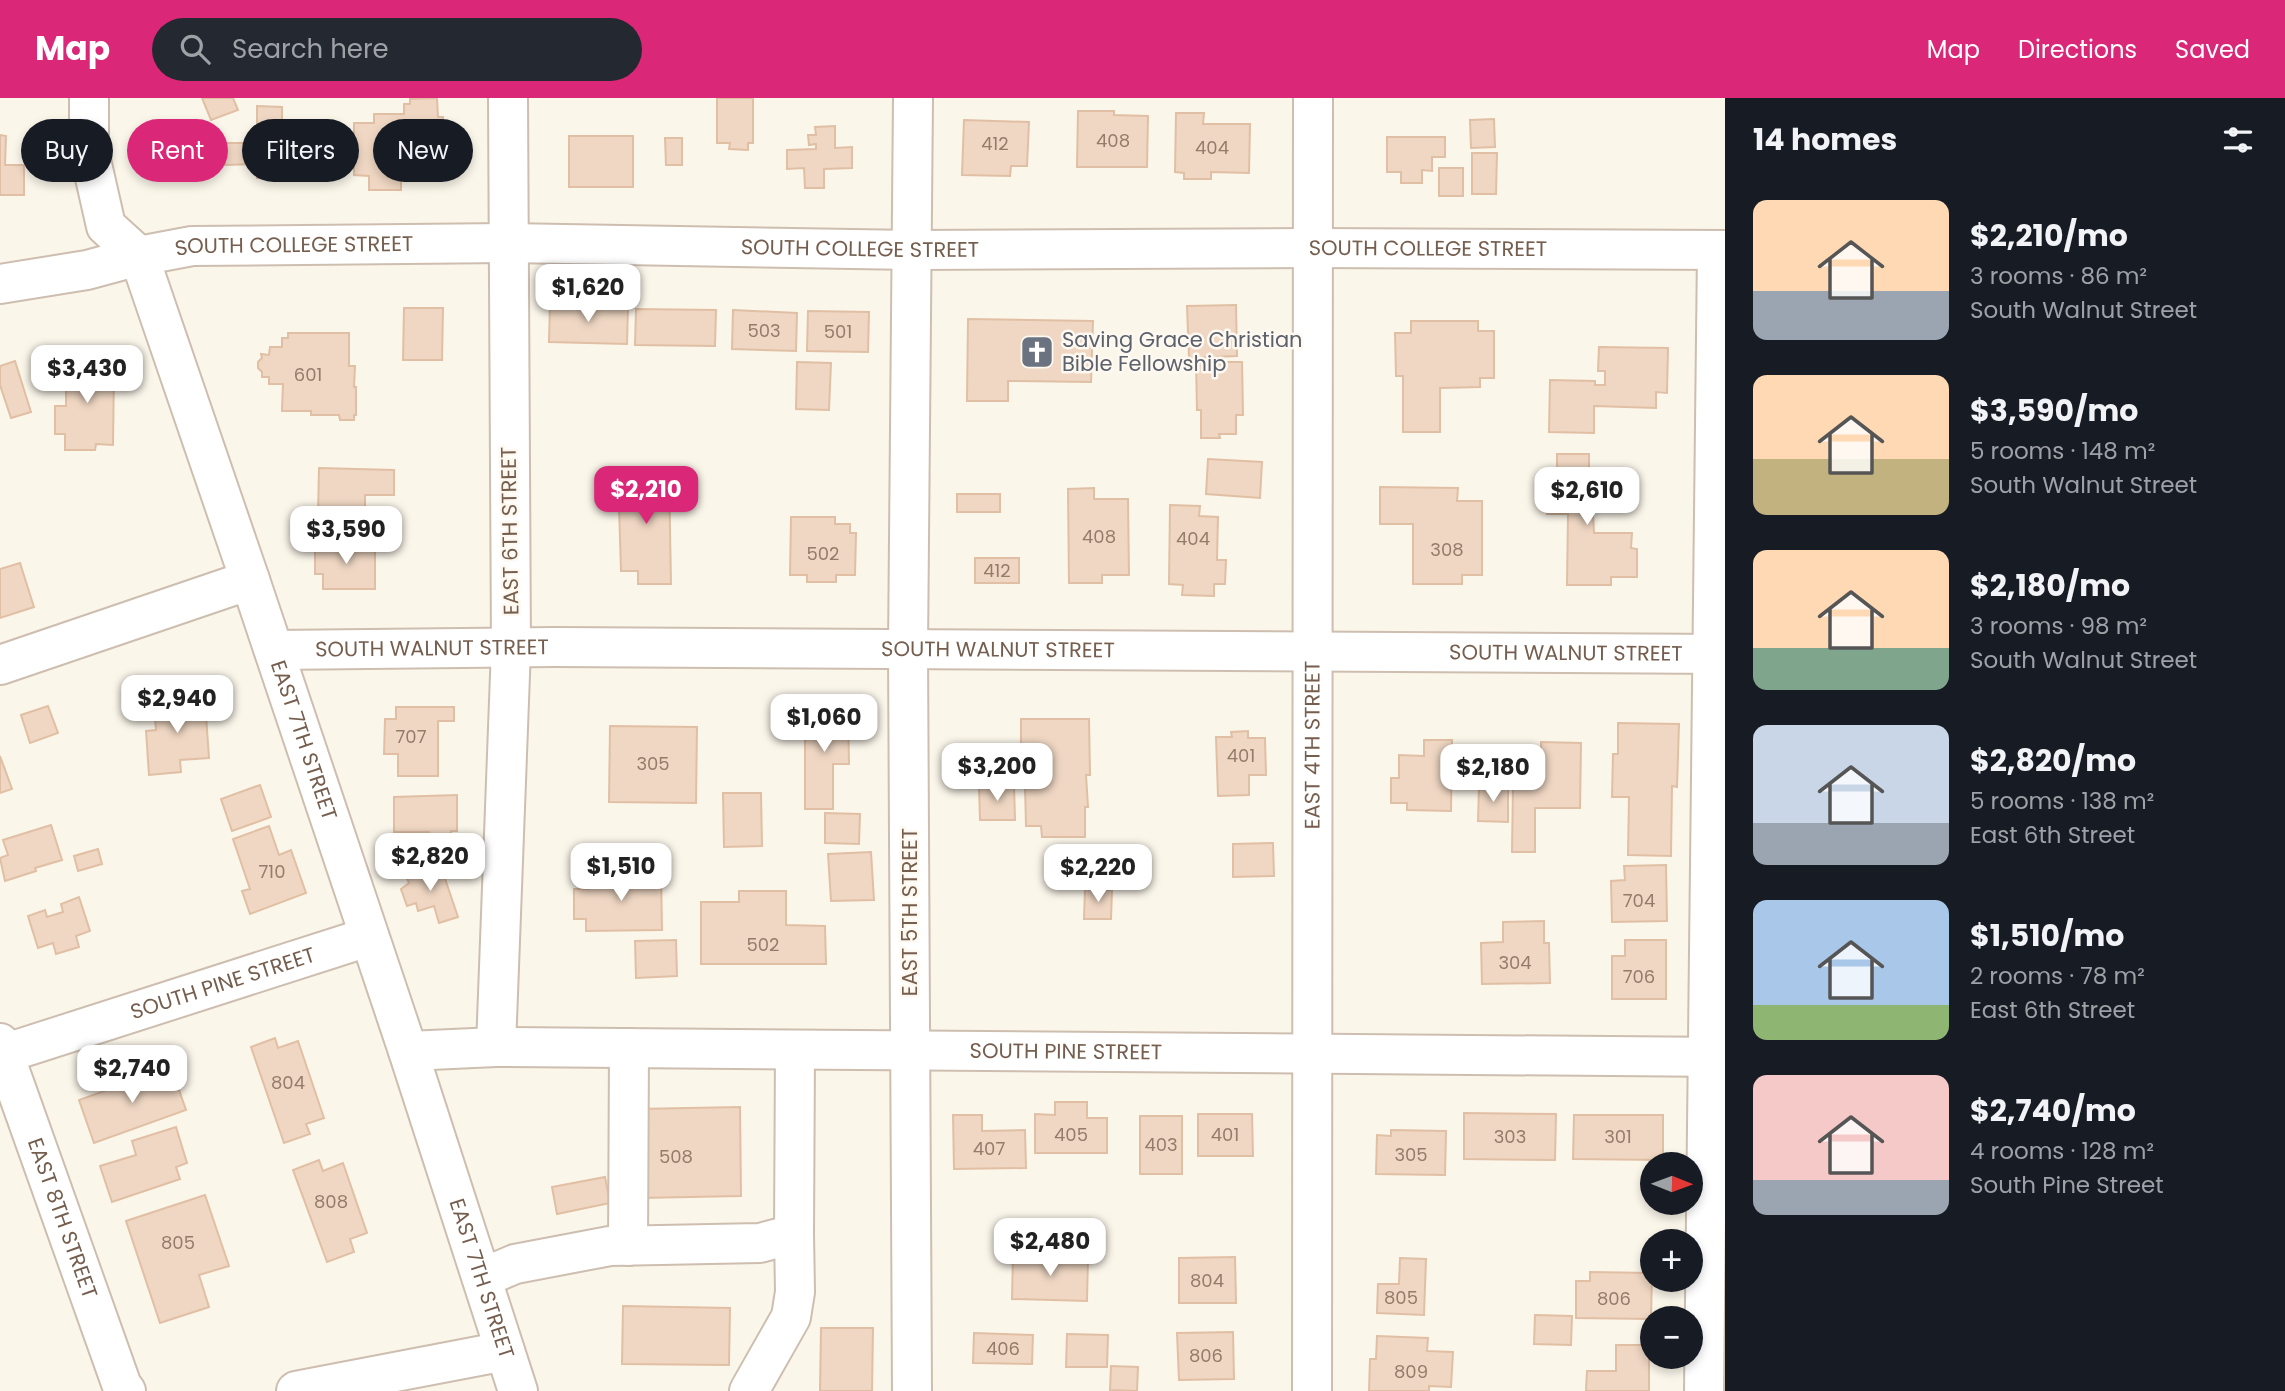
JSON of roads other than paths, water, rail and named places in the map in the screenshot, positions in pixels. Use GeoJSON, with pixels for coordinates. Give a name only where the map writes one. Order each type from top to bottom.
{"type":"FeatureCollection","features":[{"type":"Feature","properties":{"kind":"street","name":"EAST 7TH STREET"},"geometry":{"type":"LineString","coordinates":[[89,98],[89,151],[106,226],[139,256],[408,1051],[518,1391]]}},
{"type":"Feature","properties":{"kind":"street","name":"EAST 6TH STREET"},"geometry":{"type":"LineString","coordinates":[[496,1047],[511,648],[508,98]]}},
{"type":"Feature","properties":{"kind":"street","name":"EAST 5TH STREET"},"geometry":{"type":"LineString","coordinates":[[912,1391],[908,649],[913,98]]}},
{"type":"Feature","properties":{"kind":"street","name":"EAST 4TH STREET"},"geometry":{"type":"LineString","coordinates":[[1312,1391],[1313,98]]}},
{"type":"Feature","properties":{"kind":"street","name":"SOUTH COLLEGE STREET"},"geometry":{"type":"LineString","coordinates":[[0,284],[87,270],[192,246],[507,243],[913,250],[1721,250]]}},
{"type":"Feature","properties":{"kind":"street"},"geometry":{"type":"LineString","coordinates":[[1704,1391],[1716,1057],[1721,250]]}},
{"type":"Feature","properties":{"kind":"street"},"geometry":{"type":"LineString","coordinates":[[0,665],[250,580]]}},
{"type":"Feature","properties":{"kind":"street","name":"SOUTH WALNUT STREET"},"geometry":{"type":"LineString","coordinates":[[274,650],[908,649],[1719,654]]}},
{"type":"Feature","properties":{"kind":"street","name":"SOUTH PINE STREET"},"geometry":{"type":"LineString","coordinates":[[1,1051],[368,937]]}},
{"type":"Feature","properties":{"kind":"street","name":"SOUTH PINE STREET"},"geometry":{"type":"LineString","coordinates":[[408,1051],[496,1047],[1716,1057]]}},
{"type":"Feature","properties":{"kind":"street"},"geometry":{"type":"LineString","coordinates":[[628,1246],[629,1048]]}},
{"type":"Feature","properties":{"kind":"street"},"geometry":{"type":"LineString","coordinates":[[749,1391],[791,1317],[795,1292],[795,1050]]}},
{"type":"Feature","properties":{"kind":"street","name":"EAST 8TH STREET"},"geometry":{"type":"LineString","coordinates":[[1,1051],[126,1391]]}},
{"type":"Feature","properties":{"kind":"street"},"geometry":{"type":"LineString","coordinates":[[482,1278],[515,1264],[610,1246],[760,1243],[794,1234]]}},
{"type":"Feature","properties":{"kind":"street"},"geometry":{"type":"LineString","coordinates":[[296,1391],[505,1351]]}},
{"type":"Feature","properties":{"kind":"place","name":"Saving Grace Christian Bible Fellowship"},"geometry":{"type":"Point","coordinates":[1037,352]}}]}
